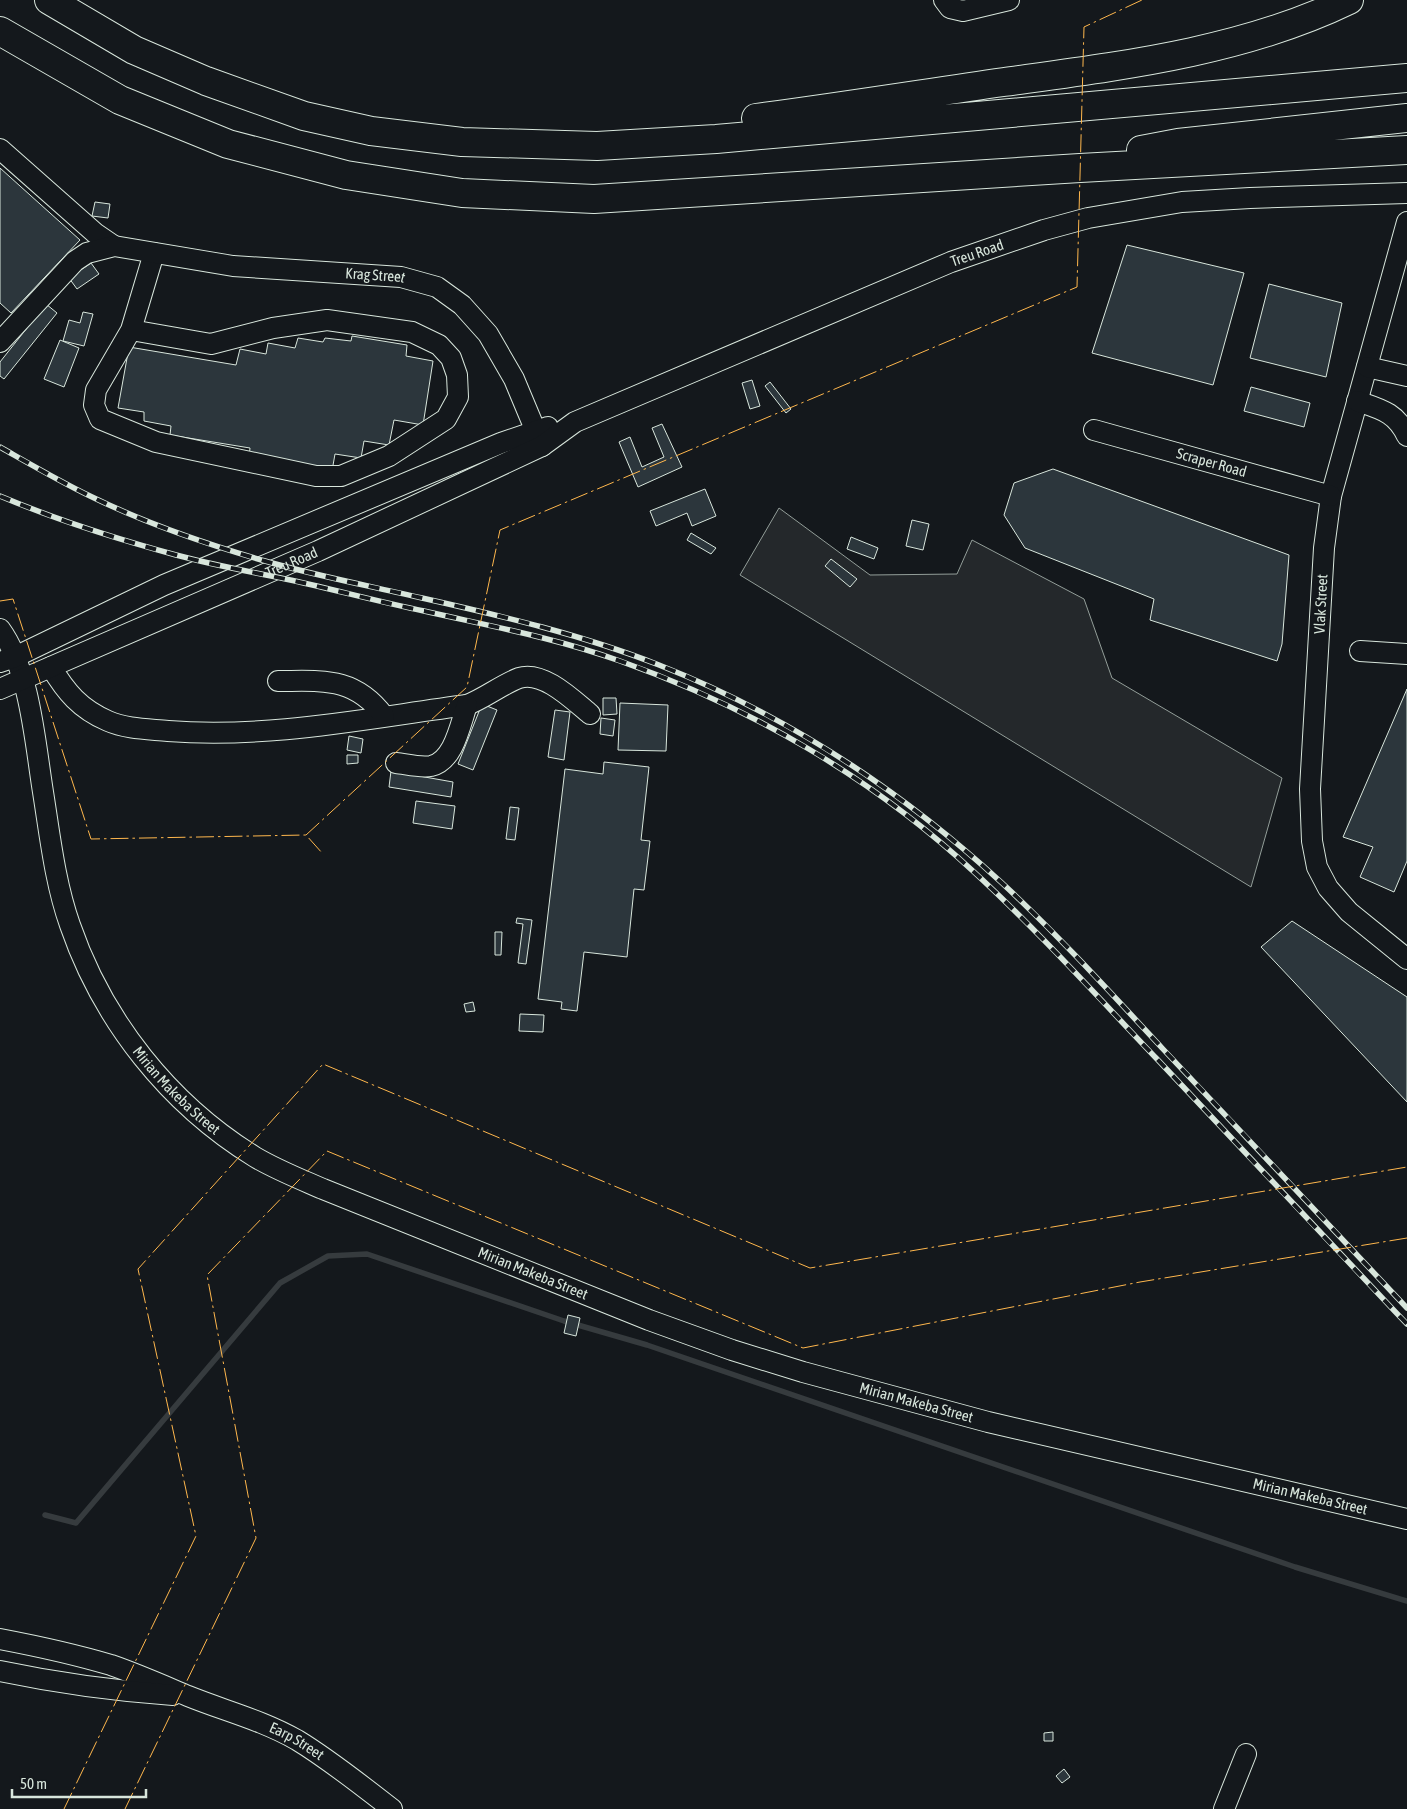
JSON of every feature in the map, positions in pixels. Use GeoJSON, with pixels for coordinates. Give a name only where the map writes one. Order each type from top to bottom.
{"type":"FeatureCollection","features":[{"type":"Feature","properties":{"kind":"highway"},"geometry":{"type":"LineString","coordinates":[[49,0],[134,50],[206,81],[304,116],[371,131],[462,142],[598,146],[716,139],[1407,78]]}},
{"type":"Feature","properties":{"kind":"highway"},"geometry":{"type":"LineString","coordinates":[[598,146],[639,134],[1112,67],[1215,46],[1266,32],[1324,12],[1349,0]]}},
{"type":"Feature","properties":{"kind":"highway"},"geometry":{"type":"LineString","coordinates":[[0,31],[120,100],[228,144],[346,175],[462,193],[594,199],[1080,168],[1407,150]]}},
{"type":"Feature","properties":{"kind":"highway"},"geometry":{"type":"LineString","coordinates":[[1080,168],[1119,155],[1178,143],[1407,118]]}},
{"type":"Feature","properties":{"kind":"street"},"geometry":{"type":"LineString","coordinates":[[944,0],[950,8],[963,11],[1009,0]]}},
{"type":"Feature","properties":{"kind":"street"},"geometry":{"type":"LineString","coordinates":[[0,149],[78,219],[114,246]]}},
{"type":"Feature","properties":{"kind":"street","name":"Treu Road"},"geometry":{"type":"LineString","coordinates":[[0,689],[221,591],[318,551],[539,438],[557,425],[575,422],[951,262],[1044,230],[1088,218],[1182,202],[1407,193]]}},
{"type":"Feature","properties":{"kind":"street","name":"Vlak Street"},"geometry":{"type":"LineString","coordinates":[[1407,222],[1331,496],[1324,548],[1311,779],[1312,841],[1317,866],[1328,888],[1349,912],[1407,959]]}},
{"type":"Feature","properties":{"kind":"street"},"geometry":{"type":"LineString","coordinates":[[4,330],[76,261],[87,253],[114,246]]}},
{"type":"Feature","properties":{"kind":"street","name":"Krag Street"},"geometry":{"type":"LineString","coordinates":[[114,246],[233,266],[401,278],[437,287],[462,305],[488,334],[514,379],[539,438]]}},
{"type":"Feature","properties":{"kind":"street"},"geometry":{"type":"LineString","coordinates":[[131,330],[211,344],[274,328],[327,320],[412,332],[439,344],[451,358],[457,375],[458,397],[446,419],[390,456],[341,476],[316,476],[156,442],[100,419],[94,405],[96,390],[131,330],[145,251]]}},
{"type":"Feature","properties":{"kind":"street"},"geometry":{"type":"LineString","coordinates":[[1367,368],[1407,376]]}},
{"type":"Feature","properties":{"kind":"street"},"geometry":{"type":"LineString","coordinates":[[1357,401],[1389,412],[1403,426],[1407,436]]}},
{"type":"Feature","properties":{"kind":"street","name":"Scraper Road"},"geometry":{"type":"LineString","coordinates":[[1094,430],[1331,496]]}},
{"type":"Feature","properties":{"kind":"street","name":"Treu Road"},"geometry":{"type":"LineString","coordinates":[[8,659],[164,585],[500,443],[539,438]]}},
{"type":"Feature","properties":{"kind":"street","name":"Mirian Makeba Street"},"geometry":{"type":"LineString","coordinates":[[0,629],[8,659],[22,679],[33,729],[60,890],[82,957],[97,988],[141,1056],[168,1087],[198,1115],[254,1157],[323,1189],[649,1320],[785,1367],[988,1422],[1407,1519]]}},
{"type":"Feature","properties":{"kind":"street"},"geometry":{"type":"LineString","coordinates":[[1360,651],[1407,654]]}},
{"type":"Feature","properties":{"kind":"street"},"geometry":{"type":"LineString","coordinates":[[51,667],[65,690],[83,707],[109,721],[138,728],[184,732],[261,732],[467,705],[482,699],[521,677],[533,677],[553,684],[590,714]]}},
{"type":"Feature","properties":{"kind":"street"},"geometry":{"type":"LineString","coordinates":[[278,681],[329,681],[346,685],[376,705],[384,716]]}},
{"type":"Feature","properties":{"kind":"street"},"geometry":{"type":"LineString","coordinates":[[396,763],[429,766],[441,763],[449,755],[467,705]]}},
{"type":"Feature","properties":{"kind":"street","name":"Earp Street"},"geometry":{"type":"LineString","coordinates":[[0,1639],[38,1646],[112,1666],[161,1683],[188,1696],[245,1715],[296,1740],[349,1775],[392,1809]]}},
{"type":"Feature","properties":{"kind":"street","name":"Earp Street"},"geometry":{"type":"LineString","coordinates":[[0,1672],[146,1693],[188,1696]]}},
{"type":"Feature","properties":{"kind":"street"},"geometry":{"type":"LineString","coordinates":[[1224,1809],[1246,1754]]}},
{"type":"Feature","properties":{"kind":"shaded area"},"geometry":{"type":"Polygon","coordinates":[[[779,508],[870,575],[957,574],[972,540],[1084,599],[1112,678],[1282,778],[1251,887],[740,575],[779,508]]]}},
{"type":"Feature","properties":{"kind":"building"},"geometry":{"type":"Polygon","coordinates":[[[0,168],[80,240],[11,313],[0,303],[0,168]]]}},
{"type":"Feature","properties":{"kind":"building"},"geometry":{"type":"Polygon","coordinates":[[[95,202],[110,204],[108,218],[92,216],[95,202]]]}},
{"type":"Feature","properties":{"kind":"building"},"geometry":{"type":"Polygon","coordinates":[[[1127,245],[1244,273],[1213,385],[1092,353],[1127,245]]]}},
{"type":"Feature","properties":{"kind":"building"},"geometry":{"type":"Polygon","coordinates":[[[91,263],[99,274],[77,289],[69,278],[91,263]]]}},
{"type":"Feature","properties":{"kind":"building"},"geometry":{"type":"Polygon","coordinates":[[[1269,284],[1342,303],[1326,377],[1250,358],[1269,284]]]}},
{"type":"Feature","properties":{"kind":"building"},"geometry":{"type":"Polygon","coordinates":[[[46,304],[57,313],[4,379],[0,376],[0,362],[46,304]]]}},
{"type":"Feature","properties":{"kind":"building"},"geometry":{"type":"Polygon","coordinates":[[[83,312],[93,314],[84,346],[63,341],[69,320],[80,323],[83,312]]]}},
{"type":"Feature","properties":{"kind":"building"},"geometry":{"type":"Polygon","coordinates":[[[352,336],[407,345],[406,356],[433,361],[423,425],[394,420],[389,445],[364,441],[361,458],[335,454],[332,471],[249,457],[250,448],[170,435],[171,426],[144,421],[144,412],[118,408],[129,347],[236,365],[240,349],[266,354],[268,343],[295,348],[298,338],[323,342],[325,338],[351,341],[352,336]]]}},
{"type":"Feature","properties":{"kind":"building"},"geometry":{"type":"Polygon","coordinates":[[[60,340],[79,348],[64,387],[44,379],[60,340]]]}},
{"type":"Feature","properties":{"kind":"building"},"geometry":{"type":"Polygon","coordinates":[[[752,380],[760,406],[750,409],[742,383],[752,380]]]}},
{"type":"Feature","properties":{"kind":"building"},"geometry":{"type":"Polygon","coordinates":[[[770,382],[791,409],[786,413],[765,386],[770,382]]]}},
{"type":"Feature","properties":{"kind":"building"},"geometry":{"type":"Polygon","coordinates":[[[1251,387],[1310,403],[1304,427],[1244,411],[1251,387]]]}},
{"type":"Feature","properties":{"kind":"building"},"geometry":{"type":"Polygon","coordinates":[[[662,424],[682,467],[638,487],[619,442],[630,437],[642,467],[664,457],[652,428],[662,424]]]}},
{"type":"Feature","properties":{"kind":"building"},"geometry":{"type":"Polygon","coordinates":[[[1053,469],[1289,555],[1282,644],[1277,661],[1150,620],[1154,599],[1025,548],[1004,515],[1014,483],[1053,469]]]}},
{"type":"Feature","properties":{"kind":"building"},"geometry":{"type":"Polygon","coordinates":[[[705,489],[716,516],[692,526],[687,513],[656,526],[650,511],[705,489]]]}},
{"type":"Feature","properties":{"kind":"building"},"geometry":{"type":"Polygon","coordinates":[[[912,520],[929,524],[923,550],[906,546],[912,520]]]}},
{"type":"Feature","properties":{"kind":"building"},"geometry":{"type":"Polygon","coordinates":[[[691,533],[716,548],[711,554],[687,540],[691,533]]]}},
{"type":"Feature","properties":{"kind":"building"},"geometry":{"type":"Polygon","coordinates":[[[851,537],[878,548],[874,559],[847,549],[851,537]]]}},
{"type":"Feature","properties":{"kind":"building"},"geometry":{"type":"Polygon","coordinates":[[[831,559],[857,579],[850,587],[825,566],[831,559]]]}},
{"type":"Feature","properties":{"kind":"building"},"geometry":{"type":"Polygon","coordinates":[[[1407,689],[1407,861],[1394,892],[1360,877],[1373,847],[1343,837],[1407,689]]]}},
{"type":"Feature","properties":{"kind":"building"},"geometry":{"type":"Polygon","coordinates":[[[603,698],[616,698],[617,714],[603,715],[603,698]]]}},
{"type":"Feature","properties":{"kind":"building"},"geometry":{"type":"Polygon","coordinates":[[[620,703],[668,705],[666,751],[618,750],[620,703]]]}},
{"type":"Feature","properties":{"kind":"building"},"geometry":{"type":"Polygon","coordinates":[[[482,704],[497,710],[473,770],[458,764],[482,704]]]}},
{"type":"Feature","properties":{"kind":"building"},"geometry":{"type":"Polygon","coordinates":[[[555,710],[570,712],[564,760],[548,757],[555,710]]]}},
{"type":"Feature","properties":{"kind":"building"},"geometry":{"type":"Polygon","coordinates":[[[601,718],[615,720],[613,736],[600,734],[601,718]]]}},
{"type":"Feature","properties":{"kind":"building"},"geometry":{"type":"Polygon","coordinates":[[[349,736],[363,739],[361,753],[347,750],[349,736]]]}},
{"type":"Feature","properties":{"kind":"building"},"geometry":{"type":"Polygon","coordinates":[[[347,755],[358,755],[358,763],[347,764],[347,755]]]}},
{"type":"Feature","properties":{"kind":"building"},"geometry":{"type":"Polygon","coordinates":[[[604,762],[649,767],[641,840],[650,841],[644,890],[634,889],[627,957],[584,952],[577,1011],[561,1009],[562,1002],[538,999],[565,769],[603,774],[604,762]]]}},
{"type":"Feature","properties":{"kind":"building"},"geometry":{"type":"Polygon","coordinates":[[[391,771],[453,782],[451,797],[389,787],[391,771]]]}},
{"type":"Feature","properties":{"kind":"building"},"geometry":{"type":"Polygon","coordinates":[[[416,801],[455,806],[452,829],[413,823],[416,801]]]}},
{"type":"Feature","properties":{"kind":"building"},"geometry":{"type":"Polygon","coordinates":[[[510,807],[519,808],[515,840],[506,839],[510,807]]]}},
{"type":"Feature","properties":{"kind":"building"},"geometry":{"type":"Polygon","coordinates":[[[517,918],[532,920],[526,964],[518,963],[523,924],[516,923],[517,918]]]}},
{"type":"Feature","properties":{"kind":"building"},"geometry":{"type":"Polygon","coordinates":[[[1292,921],[1407,997],[1407,1102],[1261,947],[1292,921]]]}},
{"type":"Feature","properties":{"kind":"building"},"geometry":{"type":"Polygon","coordinates":[[[495,932],[502,932],[501,955],[495,955],[495,932]]]}},
{"type":"Feature","properties":{"kind":"building"},"geometry":{"type":"Polygon","coordinates":[[[473,1002],[475,1011],[466,1012],[464,1004],[473,1002]]]}},
{"type":"Feature","properties":{"kind":"building"},"geometry":{"type":"Polygon","coordinates":[[[520,1014],[544,1015],[543,1032],[519,1031],[520,1014]]]}},
{"type":"Feature","properties":{"kind":"building"},"geometry":{"type":"Polygon","coordinates":[[[568,1315],[580,1318],[576,1336],[564,1333],[568,1315]]]}},
{"type":"Feature","properties":{"kind":"building"},"geometry":{"type":"Polygon","coordinates":[[[1053,1732],[1053,1741],[1044,1741],[1044,1733],[1053,1732]]]}},
{"type":"Feature","properties":{"kind":"building"},"geometry":{"type":"Polygon","coordinates":[[[1064,1769],[1070,1777],[1062,1783],[1056,1776],[1064,1769]]]}},
{"type":"Feature","properties":{"kind":"waterway"},"geometry":{"type":"LineString","coordinates":[[45,1515],[76,1523],[280,1283],[328,1256],[367,1254],[564,1321],[647,1345],[1295,1567],[1407,1601]]}},
{"type":"Feature","properties":{"kind":"railway"},"geometry":{"type":"LineString","coordinates":[[0,447],[111,506],[154,524],[220,547],[304,571],[512,619],[572,635],[630,654],[706,685],[752,707],[841,758],[924,817],[964,849],[1023,903],[1084,964],[1407,1308]]}},
{"type":"Feature","properties":{"kind":"railway"},"geometry":{"type":"LineString","coordinates":[[0,496],[87,528],[176,555],[523,633],[596,653],[668,679],[716,700],[763,723],[808,749],[852,776],[894,806],[935,838],[998,894],[1090,988],[1407,1324]]}},
{"type":"Feature","properties":{"kind":"power"},"geometry":{"type":"LineString","coordinates":[[306,835],[467,687],[500,530],[1077,287],[1084,27],[1142,0]]}},
{"type":"Feature","properties":{"kind":"power"},"geometry":{"type":"LineString","coordinates":[[0,601],[13,599],[91,839],[306,835],[323,854]]}},
{"type":"Feature","properties":{"kind":"power"},"geometry":{"type":"LineString","coordinates":[[64,1809],[196,1536],[138,1269],[323,1064],[810,1268],[1407,1167]]}},
{"type":"Feature","properties":{"kind":"power"},"geometry":{"type":"LineString","coordinates":[[125,1809],[256,1538],[207,1275],[327,1151],[803,1348],[1140,1282],[1407,1238]]}}]}
